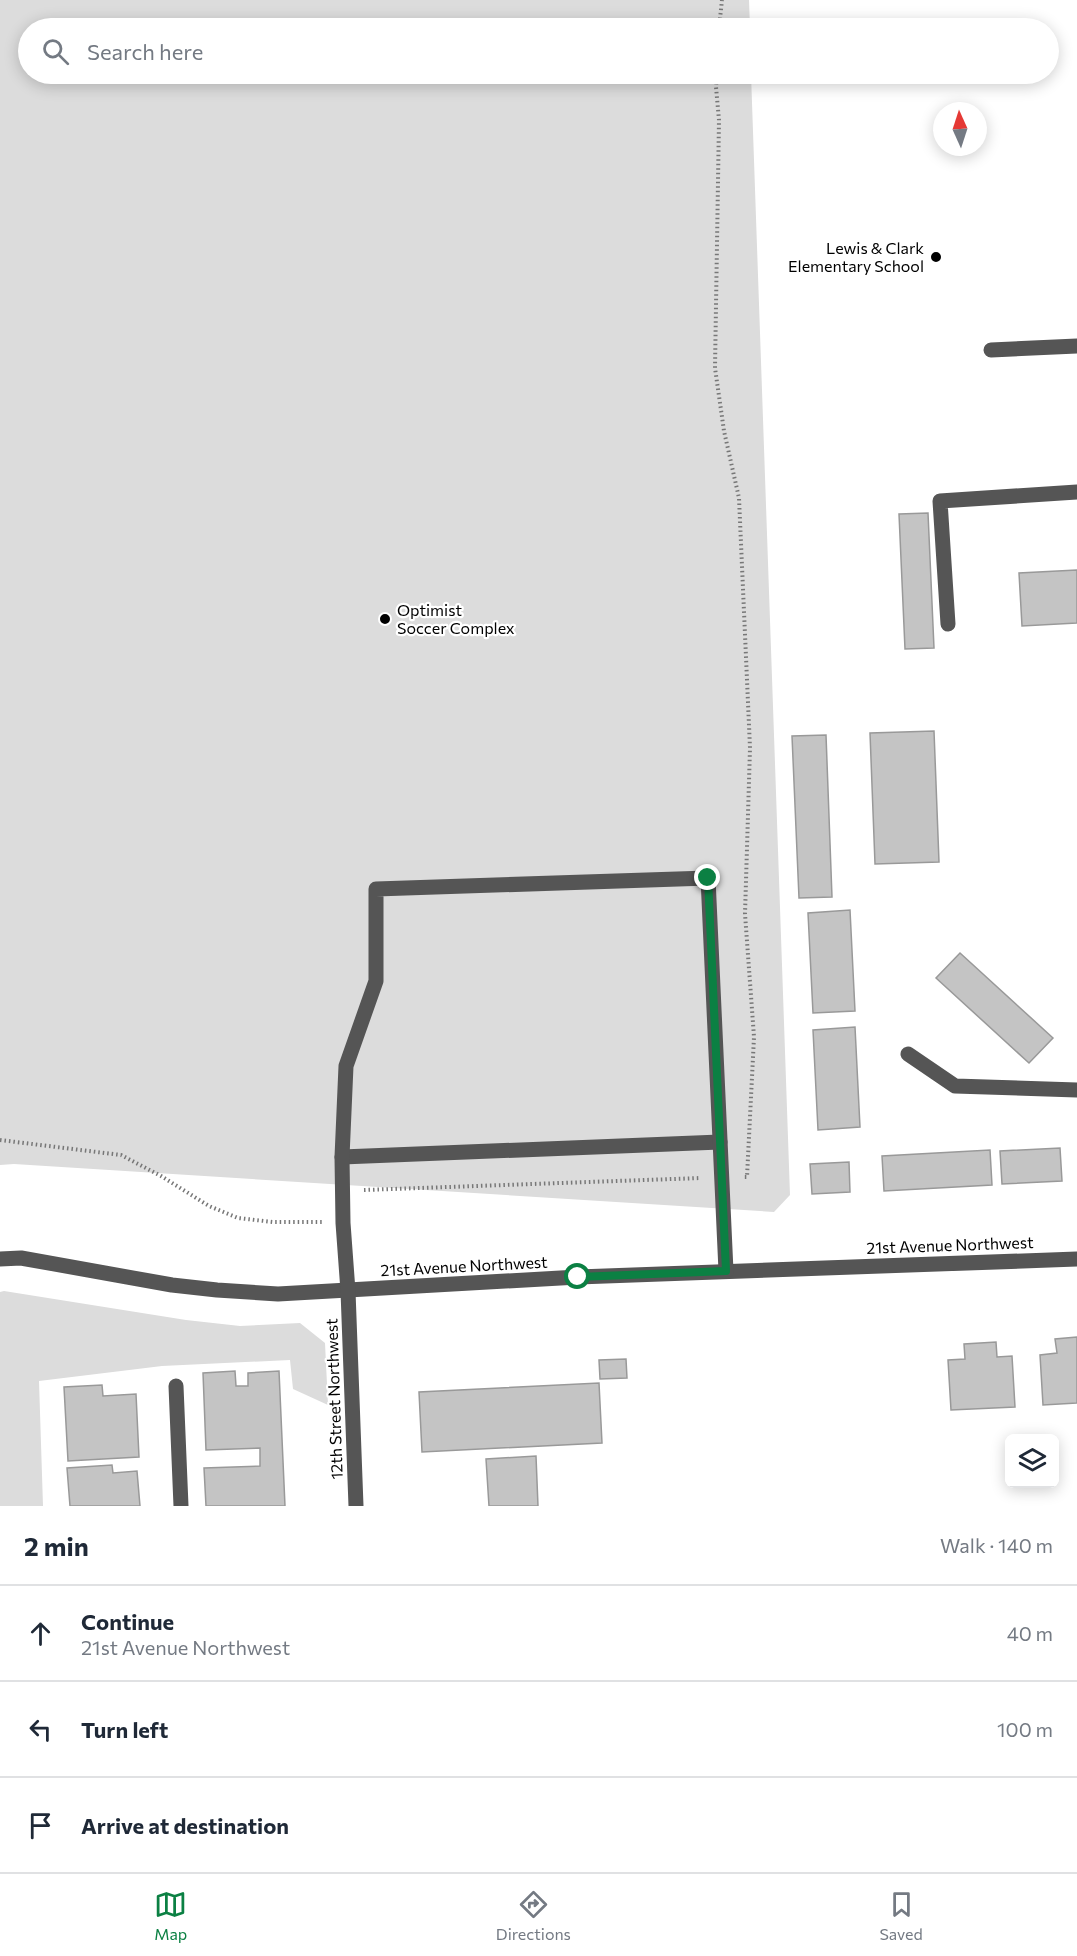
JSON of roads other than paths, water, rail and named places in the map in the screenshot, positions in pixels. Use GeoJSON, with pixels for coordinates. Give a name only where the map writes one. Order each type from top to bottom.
{"type":"FeatureCollection","features":[{"type":"Feature","properties":{"kind":"street"},"geometry":{"type":"LineString","coordinates":[[991,350],[1077,346]]}},
{"type":"Feature","properties":{"kind":"street"},"geometry":{"type":"LineString","coordinates":[[948,624],[939,501],[1077,492]]}},
{"type":"Feature","properties":{"kind":"street","name":"12th Street Northwest"},"geometry":{"type":"LineString","coordinates":[[356,1506],[342,1157],[346,1066],[376,981],[376,889],[708,878],[720,1142]]}},
{"type":"Feature","properties":{"kind":"street"},"geometry":{"type":"LineString","coordinates":[[908,1054],[956,1086],[1077,1090]]}},
{"type":"Feature","properties":{"kind":"street"},"geometry":{"type":"LineString","coordinates":[[342,1157],[720,1142],[726,1271]]}},
{"type":"Feature","properties":{"kind":"street","name":"21st Avenue Northwest"},"geometry":{"type":"LineString","coordinates":[[0,1259],[21,1258],[172,1285],[278,1294],[578,1277],[1077,1259]]}},
{"type":"Feature","properties":{"kind":"street"},"geometry":{"type":"LineString","coordinates":[[176,1386],[182,1506]]}},
{"type":"Feature","properties":{"kind":"place","name":"Lewis & Clark Elementary School"},"geometry":{"type":"Point","coordinates":[936,257]}},
{"type":"Feature","properties":{"kind":"place","name":"Optimist Soccer Complex"},"geometry":{"type":"Point","coordinates":[385,619]}}]}
